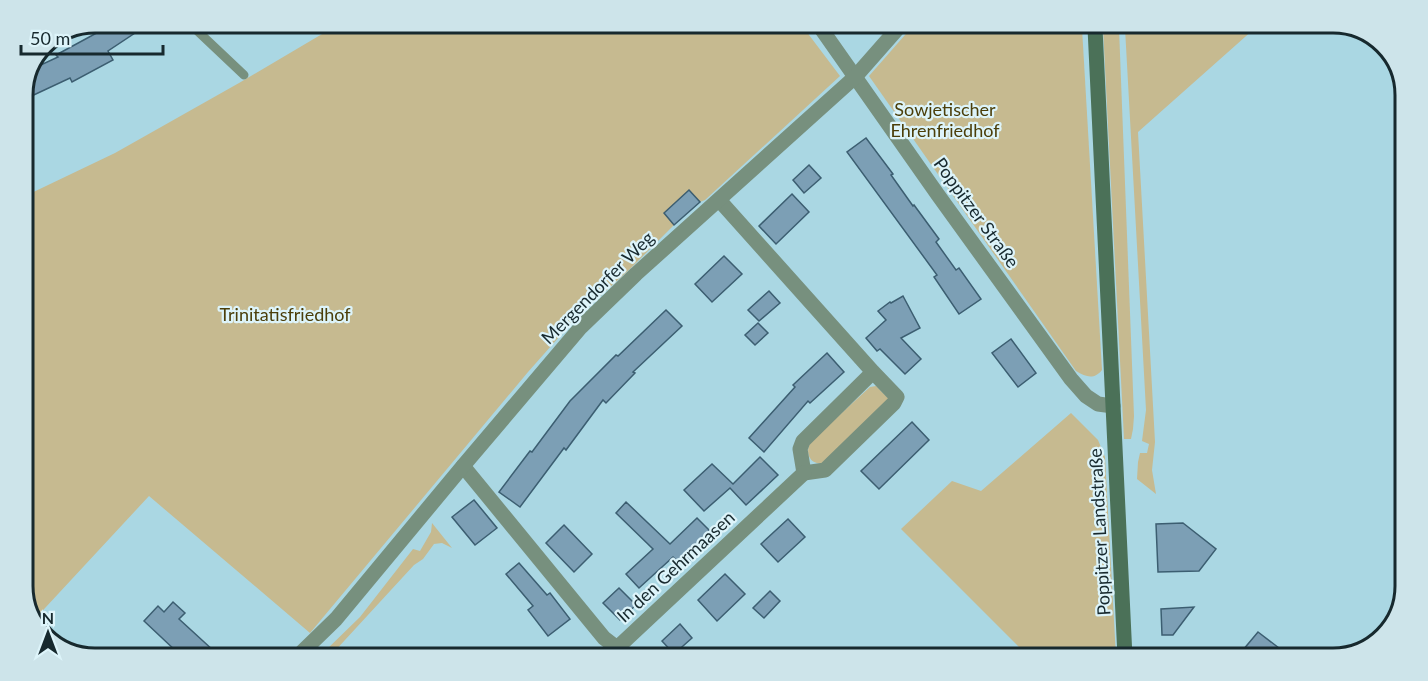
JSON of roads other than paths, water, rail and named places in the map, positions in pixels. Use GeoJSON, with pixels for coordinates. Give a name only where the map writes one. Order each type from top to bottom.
{"type":"FeatureCollection","features":[{"type":"Feature","properties":{"kind":"main road","name":"Poppitzer Landstraße"},"geometry":{"type":"LineString","coordinates":[[1095,33],[1125,648]]}},
{"type":"Feature","properties":{"kind":"street","name":"Poppitzer Straße"},"geometry":{"type":"LineString","coordinates":[[824,33],[1071,378],[1086,396],[1098,404],[1113,406]]}},
{"type":"Feature","properties":{"kind":"street","name":"Mergendorfer Weg"},"geometry":{"type":"LineString","coordinates":[[306,648],[336,619],[462,466],[581,327],[636,274],[720,201],[855,77],[894,33]]}},
{"type":"Feature","properties":{"kind":"street","name":"In den Gehrmaasen"},"geometry":{"type":"LineString","coordinates":[[462,466],[604,638],[617,648],[804,473],[825,470],[894,404],[897,396],[720,201]]}},
{"type":"Feature","properties":{"kind":"street"},"geometry":{"type":"LineString","coordinates":[[804,473],[800,449],[802,441],[873,372]]}},
{"type":"Feature","properties":{"kind":"lane"},"geometry":{"type":"LineString","coordinates":[[200,33],[244,75]]}},
{"type":"Feature","properties":{"kind":"park label","name":"Sowjetischer Ehrenfriedhof"},"geometry":{"type":"Point","coordinates":[945,120]}},
{"type":"Feature","properties":{"kind":"park label","name":"Trinitatisfriedhof"},"geometry":{"type":"Point","coordinates":[285,315]}}]}
